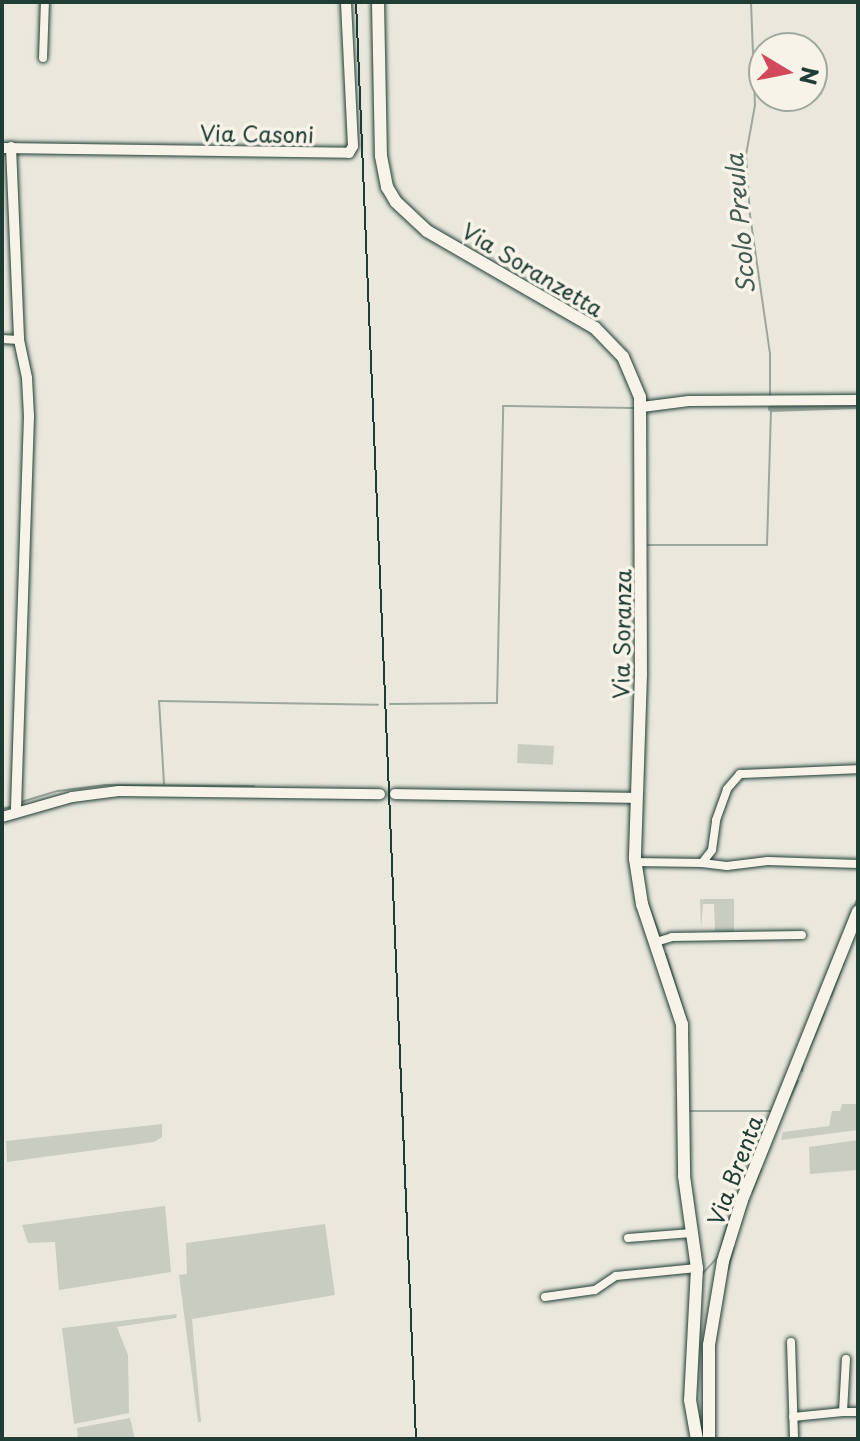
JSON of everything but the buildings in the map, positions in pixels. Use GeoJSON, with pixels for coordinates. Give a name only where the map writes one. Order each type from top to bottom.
{"type":"FeatureCollection","features":[{"type":"Feature","properties":{"kind":"main road","name":"Via Soranzetta"},"geometry":{"type":"LineString","coordinates":[[378,2],[381,156],[387,187],[407,214],[427,231],[576,316],[613,344],[631,370],[642,407]]}},
{"type":"Feature","properties":{"kind":"main road","name":"Via Soranza"},"geometry":{"type":"LineString","coordinates":[[642,407],[635,862],[639,893],[682,1024],[684,1176],[697,1268],[690,1368],[690,1400],[697,1439]]}},
{"type":"Feature","properties":{"kind":"main road","name":"Via Brenta"},"geometry":{"type":"LineString","coordinates":[[709,1439],[709,1345],[723,1261],[742,1200],[858,911]]}},
{"type":"Feature","properties":{"kind":"street"},"geometry":{"type":"LineString","coordinates":[[43,58],[45,2]]}},
{"type":"Feature","properties":{"kind":"street","name":"Via Casoni"},"geometry":{"type":"LineString","coordinates":[[7,147],[349,153],[353,133],[346,2]]}},
{"type":"Feature","properties":{"kind":"street"},"geometry":{"type":"LineString","coordinates":[[7,147],[19,340],[27,378],[29,416],[16,813]]}},
{"type":"Feature","properties":{"kind":"street"},"geometry":{"type":"LineString","coordinates":[[2,339],[19,340]]}},
{"type":"Feature","properties":{"kind":"street"},"geometry":{"type":"LineString","coordinates":[[642,407],[689,401],[858,400]]}},
{"type":"Feature","properties":{"kind":"street"},"geometry":{"type":"LineString","coordinates":[[702,863],[712,850],[716,820],[733,778],[761,771],[858,769]]}},
{"type":"Feature","properties":{"kind":"street"},"geometry":{"type":"LineString","coordinates":[[2,817],[72,797],[119,791],[380,794]]}},
{"type":"Feature","properties":{"kind":"street"},"geometry":{"type":"LineString","coordinates":[[395,794],[637,798]]}},
{"type":"Feature","properties":{"kind":"street"},"geometry":{"type":"LineString","coordinates":[[635,862],[727,866],[768,861],[858,864]]}},
{"type":"Feature","properties":{"kind":"street"},"geometry":{"type":"LineString","coordinates":[[656,942],[672,937],[802,935]]}},
{"type":"Feature","properties":{"kind":"street"},"geometry":{"type":"LineString","coordinates":[[628,1238],[692,1233]]}},
{"type":"Feature","properties":{"kind":"street"},"geometry":{"type":"LineString","coordinates":[[545,1297],[595,1290],[616,1276],[697,1268]]}},
{"type":"Feature","properties":{"kind":"street"},"geometry":{"type":"LineString","coordinates":[[791,1342],[794,1439]]}},
{"type":"Feature","properties":{"kind":"street"},"geometry":{"type":"LineString","coordinates":[[843,1412],[846,1359]]}},
{"type":"Feature","properties":{"kind":"street"},"geometry":{"type":"LineString","coordinates":[[793,1417],[858,1412]]}},
{"type":"Feature","properties":{"kind":"shaded area"},"geometry":{"type":"Polygon","coordinates":[[[518,744],[554,746],[553,765],[517,763],[518,744]]]}},
{"type":"Feature","properties":{"kind":"shaded area"},"geometry":{"type":"Polygon","coordinates":[[[700,899],[734,899],[734,933],[710,933],[715,930],[714,904],[703,904],[701,930],[700,899]]]}},
{"type":"Feature","properties":{"kind":"shaded area"},"geometry":{"type":"Polygon","coordinates":[[[842,1104],[858,1104],[858,1130],[781,1140],[783,1132],[829,1126],[832,1111],[840,1111],[842,1104]]]}},
{"type":"Feature","properties":{"kind":"shaded area"},"geometry":{"type":"Polygon","coordinates":[[[162,1124],[162,1137],[154,1142],[7,1162],[6,1141],[162,1124]]]}},
{"type":"Feature","properties":{"kind":"shaded area"},"geometry":{"type":"Polygon","coordinates":[[[858,1140],[858,1170],[810,1174],[809,1147],[858,1140]]]}},
{"type":"Feature","properties":{"kind":"shaded area"},"geometry":{"type":"Polygon","coordinates":[[[165,1206],[171,1272],[59,1290],[55,1242],[28,1243],[22,1225],[165,1206]]]}},
{"type":"Feature","properties":{"kind":"shaded area"},"geometry":{"type":"Polygon","coordinates":[[[325,1224],[335,1295],[192,1319],[201,1422],[198,1422],[179,1275],[187,1274],[186,1243],[325,1224]]]}},
{"type":"Feature","properties":{"kind":"shaded area"},"geometry":{"type":"Polygon","coordinates":[[[177,1314],[176,1318],[117,1327],[128,1355],[129,1413],[74,1424],[62,1328],[177,1314]]]}},
{"type":"Feature","properties":{"kind":"shaded area"},"geometry":{"type":"Polygon","coordinates":[[[130,1418],[135,1439],[78,1439],[77,1428],[130,1418]]]}},
{"type":"Feature","properties":{"kind":"waterway","name":"Scolo Preula"},"geometry":{"type":"LineString","coordinates":[[751,2],[755,105],[746,155],[750,215],[770,353],[770,395]]}},
{"type":"Feature","properties":{"kind":"waterway"},"geometry":{"type":"LineString","coordinates":[[771,408],[858,405]]}},
{"type":"Feature","properties":{"kind":"waterway"},"geometry":{"type":"LineString","coordinates":[[390,704],[497,703],[503,406],[634,408]]}},
{"type":"Feature","properties":{"kind":"waterway"},"geometry":{"type":"LineString","coordinates":[[647,545],[767,545],[771,408]]}},
{"type":"Feature","properties":{"kind":"waterway"},"geometry":{"type":"LineString","coordinates":[[164,784],[159,701],[378,705]]}},
{"type":"Feature","properties":{"kind":"waterway"},"geometry":{"type":"LineString","coordinates":[[21,802],[58,791],[106,785],[254,786]]}},
{"type":"Feature","properties":{"kind":"waterway"},"geometry":{"type":"LineString","coordinates":[[2,809],[10,807]]}},
{"type":"Feature","properties":{"kind":"waterway"},"geometry":{"type":"LineString","coordinates":[[853,910],[858,896]]}},
{"type":"Feature","properties":{"kind":"waterway"},"geometry":{"type":"LineString","coordinates":[[647,901],[659,933]]}},
{"type":"Feature","properties":{"kind":"waterway"},"geometry":{"type":"LineString","coordinates":[[666,954],[687,1022]]}},
{"type":"Feature","properties":{"kind":"waterway"},"geometry":{"type":"LineString","coordinates":[[831,997],[845,959]]}},
{"type":"Feature","properties":{"kind":"waterway"},"geometry":{"type":"LineString","coordinates":[[809,1049],[824,1013]]}},
{"type":"Feature","properties":{"kind":"waterway"},"geometry":{"type":"LineString","coordinates":[[688,1033],[688,1051]]}},
{"type":"Feature","properties":{"kind":"waterway"},"geometry":{"type":"LineString","coordinates":[[688,1063],[689,1109]]}},
{"type":"Feature","properties":{"kind":"waterway"},"geometry":{"type":"LineString","coordinates":[[802,1071],[803,1064]]}},
{"type":"Feature","properties":{"kind":"waterway"},"geometry":{"type":"LineString","coordinates":[[789,1100],[798,1081]]}},
{"type":"Feature","properties":{"kind":"waterway"},"geometry":{"type":"LineString","coordinates":[[689,1111],[771,1111]]}},
{"type":"Feature","properties":{"kind":"waterway"},"geometry":{"type":"LineString","coordinates":[[752,1192],[761,1169]]}},
{"type":"Feature","properties":{"kind":"waterway"},"geometry":{"type":"LineString","coordinates":[[733,1206],[745,1177]]}},
{"type":"Feature","properties":{"kind":"waterway"},"geometry":{"type":"LineString","coordinates":[[721,1247],[730,1216]]}},
{"type":"Feature","properties":{"kind":"waterway"},"geometry":{"type":"LineString","coordinates":[[728,1270],[734,1248]]}},
{"type":"Feature","properties":{"kind":"waterway"},"geometry":{"type":"LineString","coordinates":[[703,1273],[718,1257]]}},
{"type":"Feature","properties":{"kind":"railway"},"geometry":{"type":"LineString","coordinates":[[356,2],[416,1439]]}}]}
